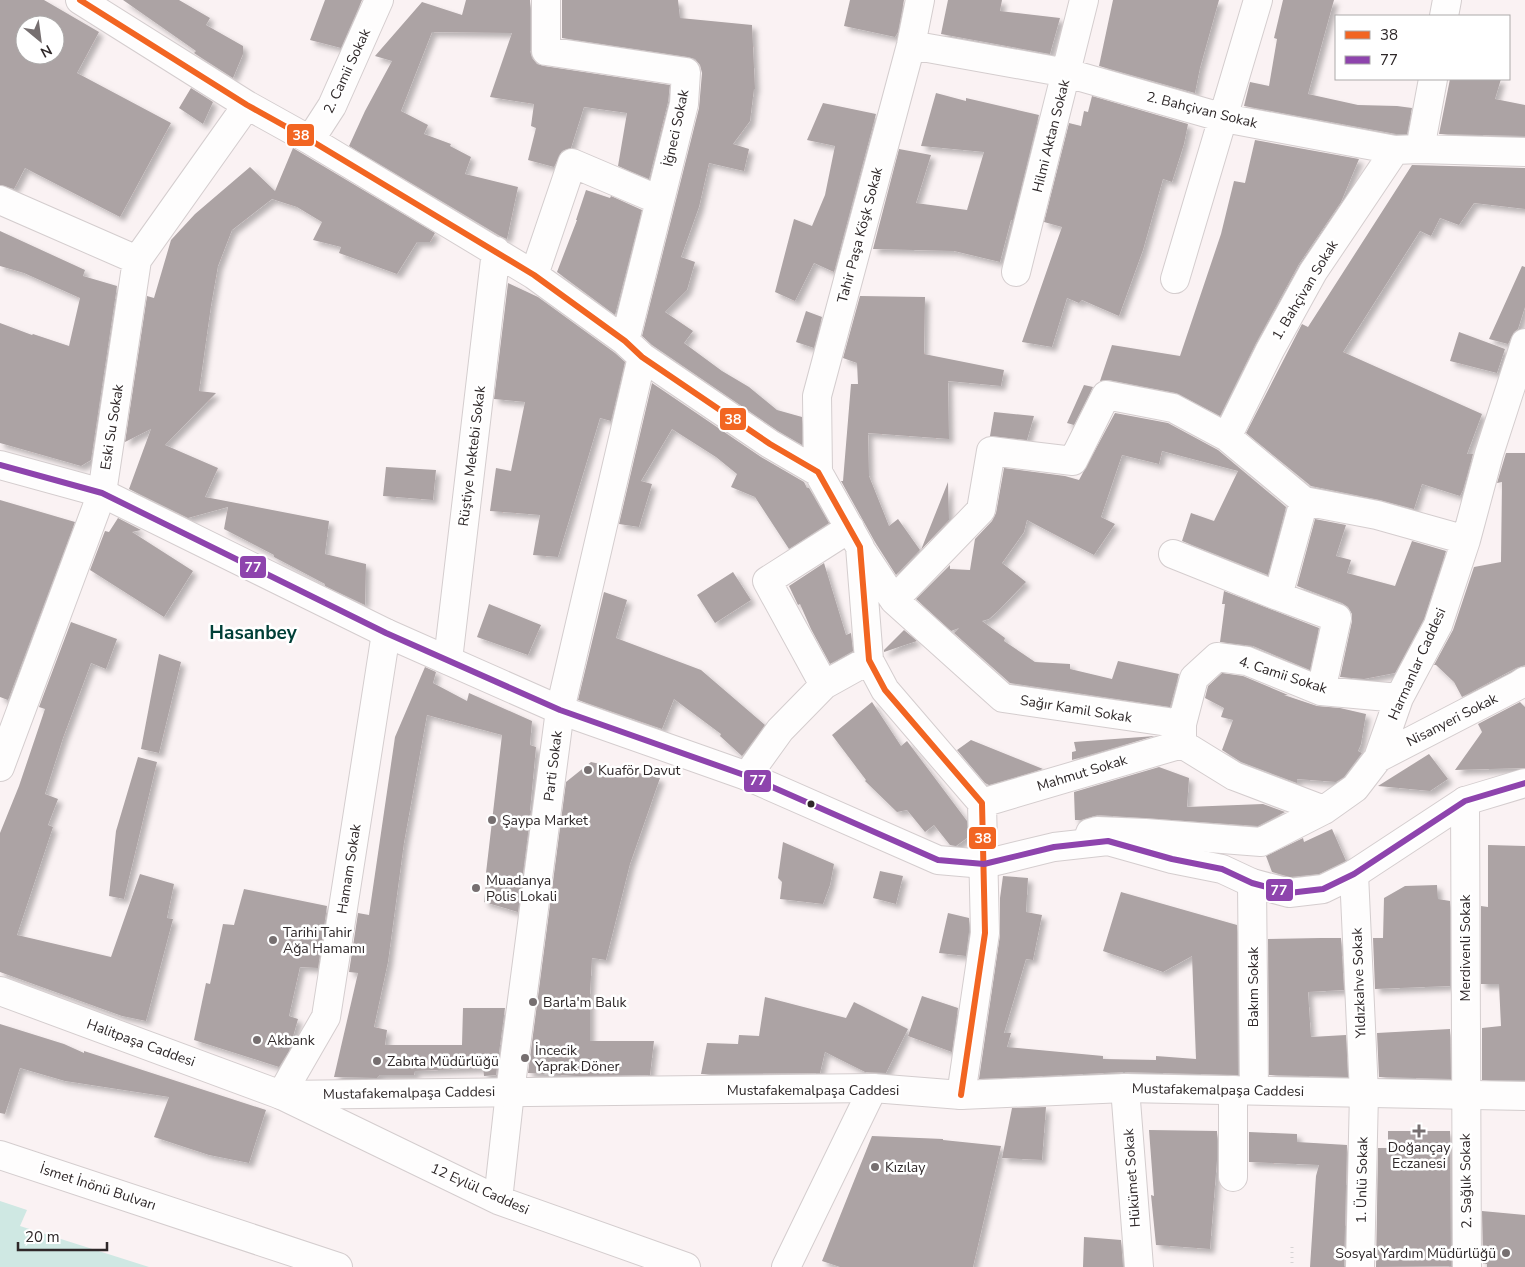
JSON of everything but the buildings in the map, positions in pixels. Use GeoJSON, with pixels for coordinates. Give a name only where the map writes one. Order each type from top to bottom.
{"type":"FeatureCollection","features":[{"type":"Feature","properties":{"kind":"street"},"geometry":{"type":"LineString","coordinates":[[80,0],[248,105],[310,140],[534,275],[633,349],[770,444],[818,472]]}},
{"type":"Feature","properties":{"kind":"street","name":"2. Camii Sokak"},"geometry":{"type":"LineString","coordinates":[[310,140],[332,106],[380,0]]}},
{"type":"Feature","properties":{"kind":"street","name":"İğneci Sokak"},"geometry":{"type":"LineString","coordinates":[[546,0],[546,51],[686,72],[684,104],[659,200],[633,349]]}},
{"type":"Feature","properties":{"kind":"street","name":"Tahir Paşa Köşk Sokak"},"geometry":{"type":"LineString","coordinates":[[818,472],[817,396],[911,45],[920,0]]}},
{"type":"Feature","properties":{"kind":"street","name":"Hilmi Aktan Sokak"},"geometry":{"type":"LineString","coordinates":[[1016,272],[1084,0]]}},
{"type":"Feature","properties":{"kind":"street"},"geometry":{"type":"LineString","coordinates":[[1175,279],[1258,0]]}},
{"type":"Feature","properties":{"kind":"street"},"geometry":{"type":"LineString","coordinates":[[1444,15],[1447,0]]}},
{"type":"Feature","properties":{"kind":"street","name":"2. Bahçivan Sokak"},"geometry":{"type":"LineString","coordinates":[[911,45],[1067,72],[1224,118],[1407,149],[1525,152]]}},
{"type":"Feature","properties":{"kind":"street"},"geometry":{"type":"LineString","coordinates":[[1407,149],[1432,80]]}},
{"type":"Feature","properties":{"kind":"street","name":"Eski Su Sokak"},"geometry":{"type":"LineString","coordinates":[[0,767],[102,493],[137,260],[248,105]]}},
{"type":"Feature","properties":{"kind":"street","name":"1. Bahçivan Sokak"},"geometry":{"type":"LineString","coordinates":[[1228,437],[1270,350],[1313,272],[1407,149]]}},
{"type":"Feature","properties":{"kind":"street"},"geometry":{"type":"LineString","coordinates":[[534,275],[572,163],[659,200]]}},
{"type":"Feature","properties":{"kind":"street"},"geometry":{"type":"LineString","coordinates":[[0,200],[137,260]]}},
{"type":"Feature","properties":{"kind":"street","name":"Rüştiye Mektebi Sokak"},"geometry":{"type":"LineString","coordinates":[[448,660],[496,251]]}},
{"type":"Feature","properties":{"kind":"street","name":"Harmanlar Caddesi"},"geometry":{"type":"LineString","coordinates":[[1054,847],[1097,831],[1261,842],[1324,810],[1355,788],[1378,758],[1399,698],[1438,625],[1466,540],[1489,454],[1525,343]]}},
{"type":"Feature","properties":{"kind":"street","name":"Parti Sokak"},"geometry":{"type":"LineString","coordinates":[[498,1200],[510,1092],[560,710],[633,349]]}},
{"type":"Feature","properties":{"kind":"street"},"geometry":{"type":"LineString","coordinates":[[894,600],[982,510],[992,451],[1073,461],[1106,395],[1173,408],[1228,437],[1304,501],[1377,516],[1466,540]]}},
{"type":"Feature","properties":{"kind":"street"},"geometry":{"type":"LineString","coordinates":[[0,465],[102,493],[386,633],[560,710],[747,776],[938,860],[984,864],[1054,847],[1108,841],[1172,859],[1222,869],[1252,883],[1289,892],[1323,889],[1354,874],[1465,801],[1525,784]]}},
{"type":"Feature","properties":{"kind":"street","name":"Sağır Kamil Sokak"},"geometry":{"type":"LineString","coordinates":[[818,472],[855,538],[894,600],[1003,698],[1182,734],[1234,776],[1324,810]]}},
{"type":"Feature","properties":{"kind":"street"},"geometry":{"type":"LineString","coordinates":[[1278,596],[1304,501]]}},
{"type":"Feature","properties":{"kind":"street"},"geometry":{"type":"LineString","coordinates":[[824,684],[767,581],[855,538],[869,660],[885,690],[982,803],[985,933],[961,1095]]}},
{"type":"Feature","properties":{"kind":"street"},"geometry":{"type":"LineString","coordinates":[[1173,554],[1337,618],[1321,691]]}},
{"type":"Feature","properties":{"kind":"street","name":"Hamam Sokak"},"geometry":{"type":"LineString","coordinates":[[282,1095],[326,1017],[386,633]]}},
{"type":"Feature","properties":{"kind":"street","name":"4. Camii Sokak"},"geometry":{"type":"LineString","coordinates":[[1182,734],[1194,678],[1217,657],[1247,661],[1321,691],[1399,698]]}},
{"type":"Feature","properties":{"kind":"street"},"geometry":{"type":"LineString","coordinates":[[747,776],[780,730],[824,684],[869,660]]}},
{"type":"Feature","properties":{"kind":"street","name":"Nisanyeri Sokak"},"geometry":{"type":"LineString","coordinates":[[1378,758],[1525,681]]}},
{"type":"Feature","properties":{"kind":"street","name":"Mahmut Sokak"},"geometry":{"type":"LineString","coordinates":[[982,803],[1182,734]]}},
{"type":"Feature","properties":{"kind":"street","name":"Merdivenli Sokak"},"geometry":{"type":"LineString","coordinates":[[1465,801],[1465,1095]]}},
{"type":"Feature","properties":{"kind":"street","name":"Yıldızkahve Sokak"},"geometry":{"type":"LineString","coordinates":[[1354,874],[1364,1093]]}},
{"type":"Feature","properties":{"kind":"street","name":"Bakım Sokak"},"geometry":{"type":"LineString","coordinates":[[1233,1177],[1243,1090],[1252,883]]}},
{"type":"Feature","properties":{"kind":"street","name":"Halitpaşa Caddesi"},"geometry":{"type":"LineString","coordinates":[[0,991],[282,1095]]}},
{"type":"Feature","properties":{"kind":"street"},"geometry":{"type":"LineString","coordinates":[[786,1267],[873,1088]]}},
{"type":"Feature","properties":{"kind":"street","name":"Mustafakemalpaşa Caddesi"},"geometry":{"type":"LineString","coordinates":[[282,1095],[873,1088],[961,1095],[1125,1088],[1525,1096]]}},
{"type":"Feature","properties":{"kind":"street","name":"Hükümet Sokak"},"geometry":{"type":"LineString","coordinates":[[1125,1088],[1138,1267]]}},
{"type":"Feature","properties":{"kind":"street","name":"1. Ünlü Sokak"},"geometry":{"type":"LineString","coordinates":[[1360,1267],[1364,1093]]}},
{"type":"Feature","properties":{"kind":"street","name":"12 Eylül Caddesi"},"geometry":{"type":"LineString","coordinates":[[282,1095],[498,1200],[686,1267]]}},
{"type":"Feature","properties":{"kind":"street","name":"2. Sağlık Sokak"},"geometry":{"type":"LineString","coordinates":[[1465,1095],[1467,1267]]}},
{"type":"Feature","properties":{"kind":"street","name":"İsmet İnönü Bulvarı"},"geometry":{"type":"LineString","coordinates":[[0,1155],[338,1267]]}},
{"type":"Feature","properties":{"kind":"path"},"geometry":{"type":"LineString","coordinates":[[1292,1247],[1292,1267]]}},
{"type":"Feature","properties":{"kind":"shaded area"},"geometry":{"type":"Polygon","coordinates":[[[0,1201],[27,1210],[20,1226],[149,1267],[0,1267],[0,1201]]]}},
{"type":"Feature","properties":{"kind":"transit line","name":"38"},"geometry":{"type":"LineString","coordinates":[[80,0],[247,105],[310,140],[534,275],[625,341],[642,357],[770,444],[818,472],[860,547],[869,660],[885,690],[982,803],[985,933],[961,1095]]}},
{"type":"Feature","properties":{"kind":"transit line","name":"77"},"geometry":{"type":"LineString","coordinates":[[0,465],[102,493],[386,633],[560,710],[747,776],[938,860],[984,864],[1054,847],[1108,841],[1172,859],[1222,869],[1252,883],[1289,893],[1323,889],[1354,874],[1465,801],[1525,783]]}},
{"type":"Feature","properties":{"kind":"place","name":"Kuaför Davut"},"geometry":{"type":"Point","coordinates":[588,770]}},
{"type":"Feature","properties":{"kind":"place","name":"Şaypa Market"},"geometry":{"type":"Point","coordinates":[492,820]}},
{"type":"Feature","properties":{"kind":"place","name":"Muadanya Polis Lokali"},"geometry":{"type":"Point","coordinates":[476,888]}},
{"type":"Feature","properties":{"kind":"place","name":"Tarihi Tahir Ağa Hamamı"},"geometry":{"type":"Point","coordinates":[273,940]}},
{"type":"Feature","properties":{"kind":"place","name":"Barla'm Balık"},"geometry":{"type":"Point","coordinates":[533,1002]}},
{"type":"Feature","properties":{"kind":"place","name":"Akbank"},"geometry":{"type":"Point","coordinates":[257,1040]}},
{"type":"Feature","properties":{"kind":"place","name":"İncecik Yaprak Döner"},"geometry":{"type":"Point","coordinates":[525,1058]}},
{"type":"Feature","properties":{"kind":"place","name":"Zabıta Müdürlüğü"},"geometry":{"type":"Point","coordinates":[377,1061]}},
{"type":"Feature","properties":{"kind":"place","name":"Doğançay Eczanesi"},"geometry":{"type":"Point","coordinates":[1419,1131]}},
{"type":"Feature","properties":{"kind":"place","name":"Kızılay"},"geometry":{"type":"Point","coordinates":[875,1167]}},
{"type":"Feature","properties":{"kind":"place","name":"Sosyal Yardım Müdürlüğü"},"geometry":{"type":"Point","coordinates":[1506,1253]}},
{"type":"Feature","properties":{"kind":"district","name":"Hasanbey"},"geometry":{"type":"Point","coordinates":[253,633]}}]}
